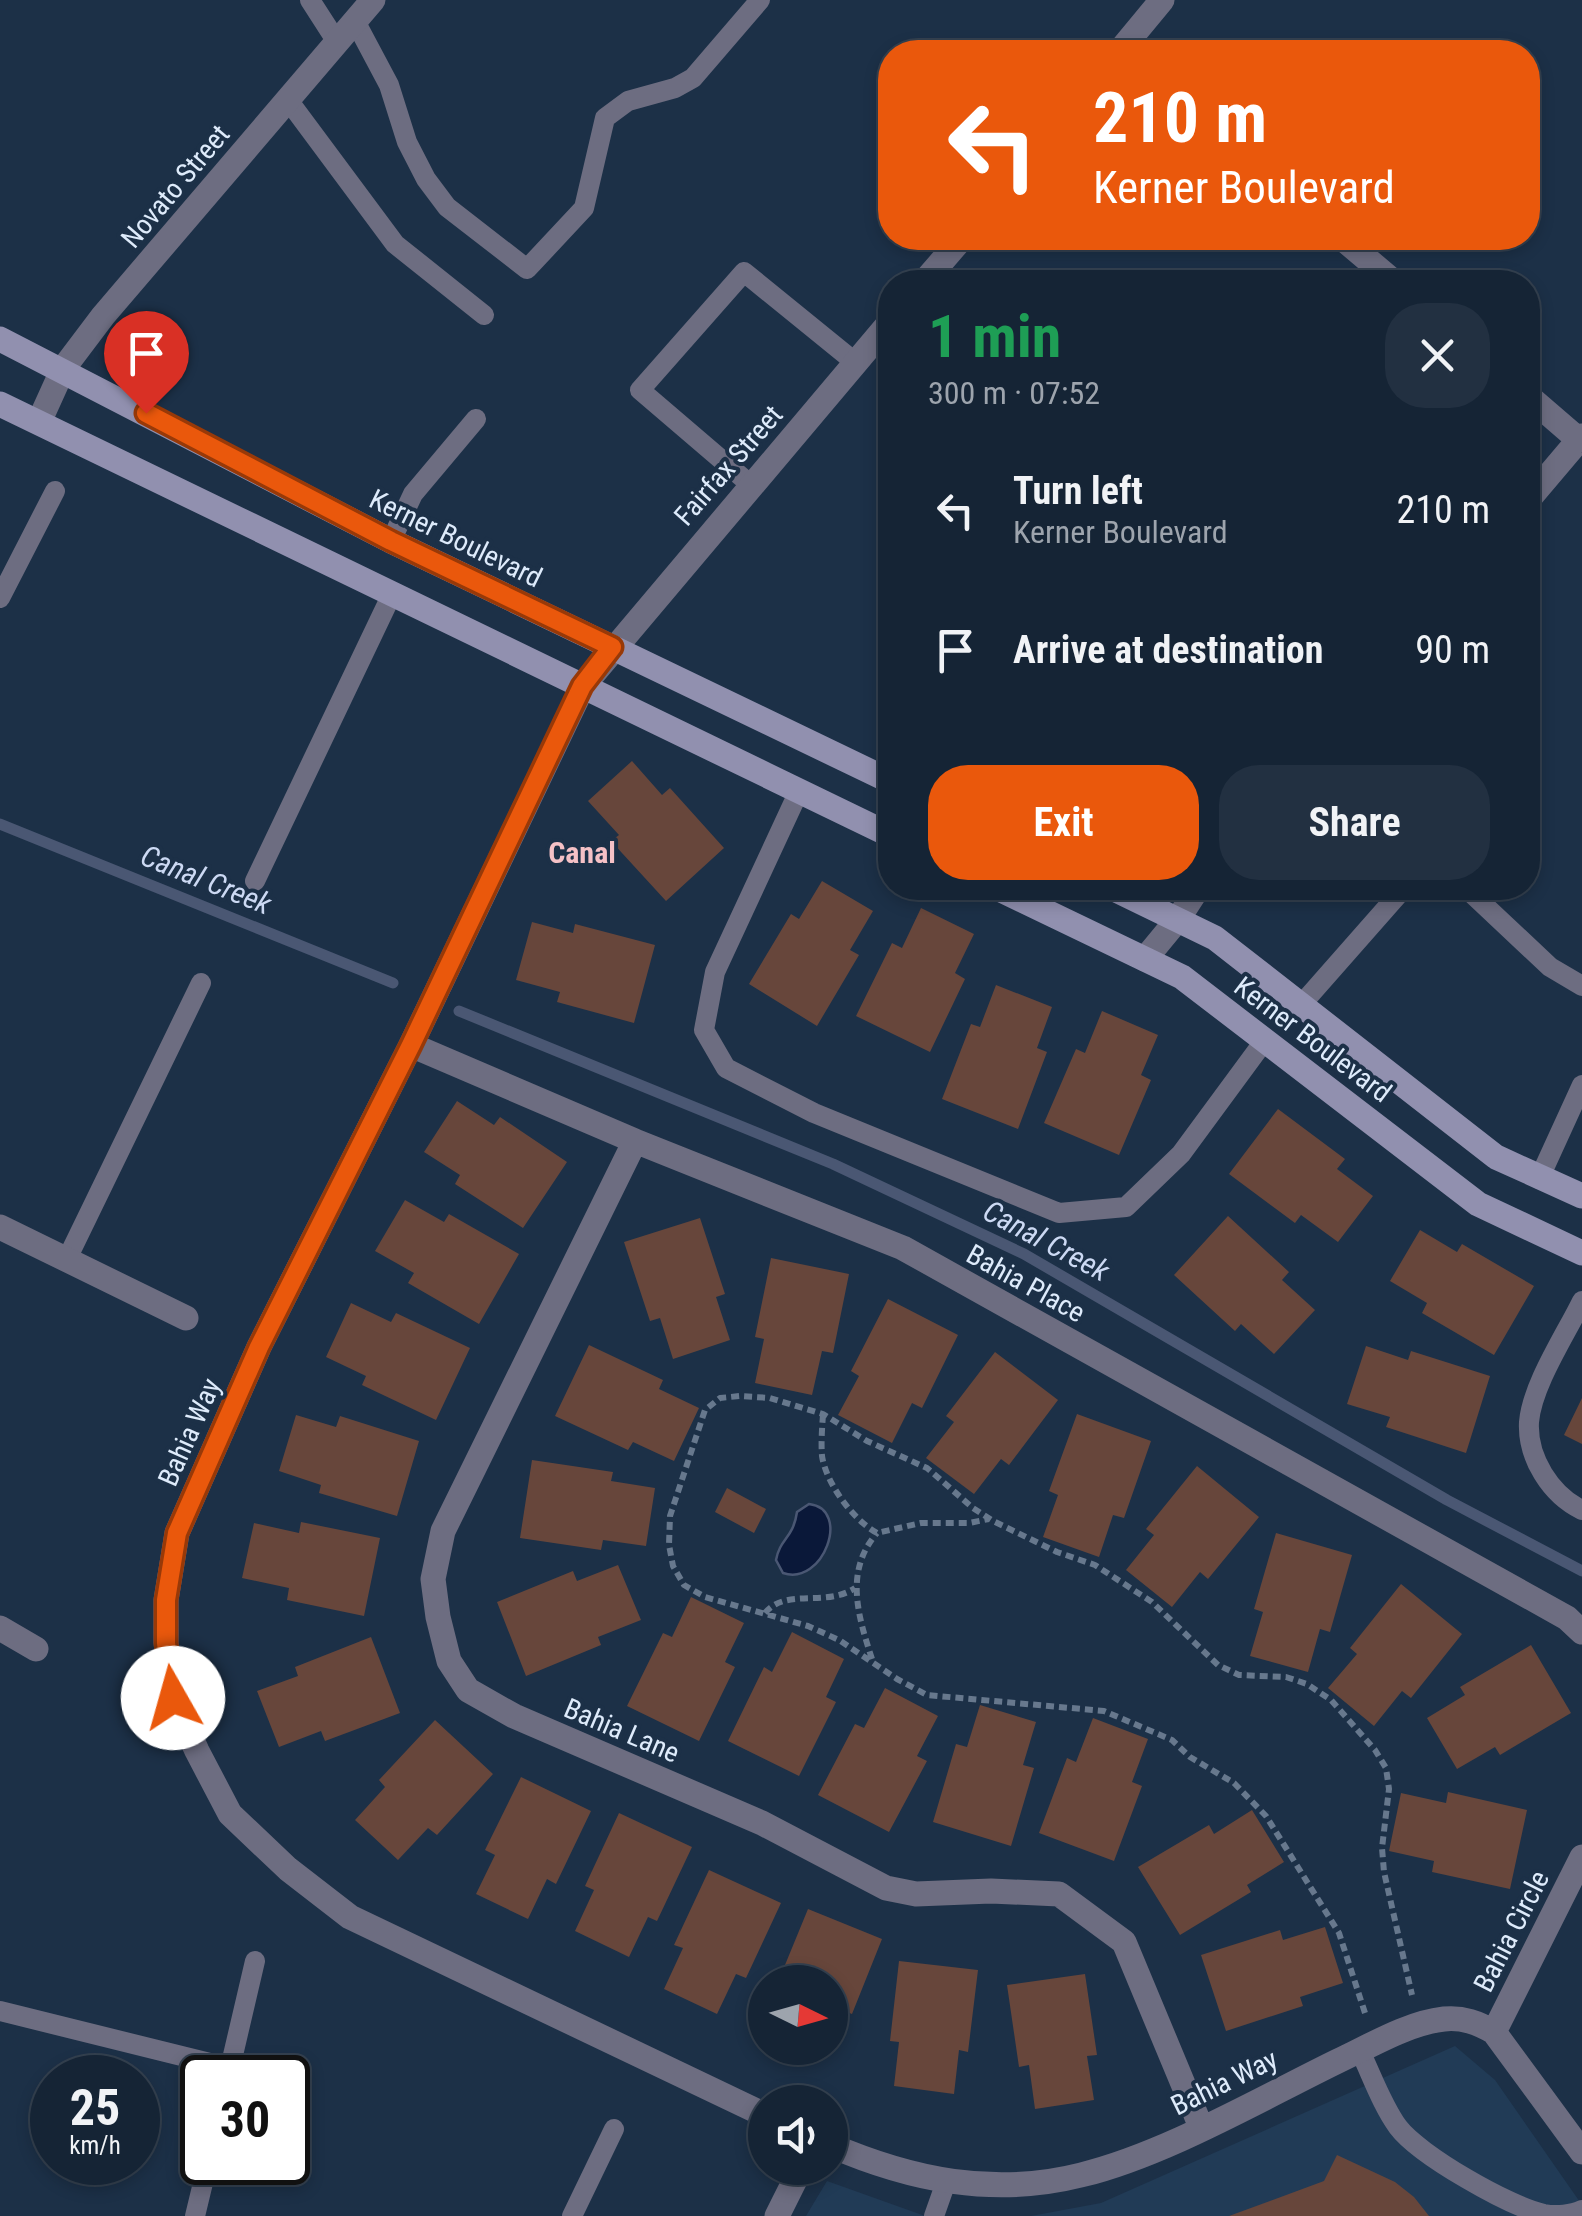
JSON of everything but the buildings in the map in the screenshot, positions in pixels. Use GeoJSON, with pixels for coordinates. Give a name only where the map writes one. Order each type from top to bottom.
{"type":"FeatureCollection","features":[{"type":"Feature","properties":{"kind":"street","name":"Novato Street"},"geometry":{"type":"LineString","coordinates":[[39,422],[63,369],[103,316],[372,0]]}},
{"type":"Feature","properties":{"kind":"street"},"geometry":{"type":"LineString","coordinates":[[1131,40],[1158,2]]}},
{"type":"Feature","properties":{"kind":"street"},"geometry":{"type":"LineString","coordinates":[[934,270],[952,250]]}},
{"type":"Feature","properties":{"kind":"street"},"geometry":{"type":"LineString","coordinates":[[1356,250],[1380,270]]}},
{"type":"Feature","properties":{"kind":"street","name":"Fairfax Street"},"geometry":{"type":"LineString","coordinates":[[612,647],[878,336]]}},
{"type":"Feature","properties":{"kind":"street","name":"Kerner Boulevard"},"geometry":{"type":"LineString","coordinates":[[0,339],[391,541],[878,775]]}},
{"type":"Feature","properties":{"kind":"street"},"geometry":{"type":"LineString","coordinates":[[0,404],[878,830]]}},
{"type":"Feature","properties":{"kind":"street"},"geometry":{"type":"LineString","coordinates":[[1540,406],[1580,438],[1540,486]]}},
{"type":"Feature","properties":{"kind":"street","name":"Bahia Way"},"geometry":{"type":"LineString","coordinates":[[612,647],[582,686],[411,1045],[259,1347],[177,1533],[166,1600],[166,1643],[173,1698],[230,1814],[288,1869],[350,1917],[748,2106]]}},
{"type":"Feature","properties":{"kind":"street","name":"Kerner Boulevard"},"geometry":{"type":"LineString","coordinates":[[1022,900],[1182,977],[1478,1204],[1582,1254]]}},
{"type":"Feature","properties":{"kind":"street","name":"Kerner Boulevard"},"geometry":{"type":"LineString","coordinates":[[1137,900],[1215,938],[1496,1157],[1582,1196]]}},
{"type":"Feature","properties":{"kind":"street"},"geometry":{"type":"LineString","coordinates":[[1145,959],[1190,900]]}},
{"type":"Feature","properties":{"kind":"street","name":"Bahia Place"},"geometry":{"type":"LineString","coordinates":[[411,1045],[634,1141],[902,1248],[1567,1618],[1582,1632]]}},
{"type":"Feature","properties":{"kind":"street","name":"Bahia Lane"},"geometry":{"type":"LineString","coordinates":[[634,1141],[443,1532],[433,1579],[449,1661],[468,1690],[514,1716],[762,1823],[886,1888],[916,1894],[1059,1894],[1124,1942],[1201,2127]]}},
{"type":"Feature","properties":{"kind":"street"},"geometry":{"type":"LineString","coordinates":[[0,1227],[186,1318]]}},
{"type":"Feature","properties":{"kind":"street"},"geometry":{"type":"LineString","coordinates":[[0,1628],[36,1649]]}},
{"type":"Feature","properties":{"kind":"street","name":"Bahia Circle"},"geometry":{"type":"LineString","coordinates":[[1494,2032],[1582,1857]]}},
{"type":"Feature","properties":{"kind":"street","name":"Bahia Way"},"geometry":{"type":"LineString","coordinates":[[848,2153],[880,2166],[946,2182],[990,2186],[1082,2175],[1152,2150],[1422,2024],[1446,2018],[1474,2021],[1494,2032]]}},
{"type":"Feature","properties":{"kind":"street"},"geometry":{"type":"LineString","coordinates":[[1494,2032],[1582,2152]]}},
{"type":"Feature","properties":{"kind":"street"},"geometry":{"type":"LineString","coordinates":[[777,2216],[793,2185]]}},
{"type":"Feature","properties":{"kind":"lane"},"geometry":{"type":"LineString","coordinates":[[310,0],[337,42]]}},
{"type":"Feature","properties":{"kind":"lane"},"geometry":{"type":"LineString","coordinates":[[354,21],[388,85],[406,142],[426,179],[447,207],[528,268],[584,208],[605,118],[628,101],[674,88],[693,78],[760,0]]}},
{"type":"Feature","properties":{"kind":"lane"},"geometry":{"type":"LineString","coordinates":[[288,100],[395,244],[484,315]]}},
{"type":"Feature","properties":{"kind":"lane"},"geometry":{"type":"LineString","coordinates":[[751,485],[640,390],[744,272],[856,363]]}},
{"type":"Feature","properties":{"kind":"lane"},"geometry":{"type":"LineString","coordinates":[[391,541],[413,494],[476,418]]}},
{"type":"Feature","properties":{"kind":"lane"},"geometry":{"type":"LineString","coordinates":[[0,598],[54,491]]}},
{"type":"Feature","properties":{"kind":"lane"},"geometry":{"type":"LineString","coordinates":[[254,881],[391,596]]}},
{"type":"Feature","properties":{"kind":"lane"},"geometry":{"type":"LineString","coordinates":[[799,791],[715,972],[704,1030],[726,1068],[814,1113],[1059,1213],[1126,1207],[1181,1154],[1265,1040]]}},
{"type":"Feature","properties":{"kind":"lane"},"geometry":{"type":"LineString","coordinates":[[1301,1005],[1393,900]]}},
{"type":"Feature","properties":{"kind":"lane"},"geometry":{"type":"LineString","coordinates":[[1479,900],[1550,967],[1582,986]]}},
{"type":"Feature","properties":{"kind":"lane"},"geometry":{"type":"LineString","coordinates":[[67,1259],[201,983]]}},
{"type":"Feature","properties":{"kind":"lane"},"geometry":{"type":"LineString","coordinates":[[1539,1179],[1582,1085]]}},
{"type":"Feature","properties":{"kind":"lane"},"geometry":{"type":"LineString","coordinates":[[1582,1301],[1537,1393],[1529,1422],[1543,1475],[1567,1503],[1582,1510]]}},
{"type":"Feature","properties":{"kind":"lane"},"geometry":{"type":"LineString","coordinates":[[233,2055],[256,1961]]}},
{"type":"Feature","properties":{"kind":"lane"},"geometry":{"type":"LineString","coordinates":[[0,2012],[180,2059]]}},
{"type":"Feature","properties":{"kind":"lane"},"geometry":{"type":"LineString","coordinates":[[1368,2048],[1399,2128],[1430,2157],[1544,2214],[1573,2214],[1582,2210]]}},
{"type":"Feature","properties":{"kind":"lane"},"geometry":{"type":"LineString","coordinates":[[572,2216],[614,2128]]}},
{"type":"Feature","properties":{"kind":"lane"},"geometry":{"type":"LineString","coordinates":[[934,2216],[946,2182]]}},
{"type":"Feature","properties":{"kind":"lane"},"geometry":{"type":"LineString","coordinates":[[195,2216],[202,2185]]}},
{"type":"Feature","properties":{"kind":"path"},"geometry":{"type":"LineString","coordinates":[[1368,2048],[1339,1933],[1266,1816],[1234,1783],[1190,1757],[1172,1740],[1104,1712],[927,1695],[839,1640],[706,1596],[684,1585],[673,1566],[670,1516],[704,1410],[720,1398],[770,1398],[823,1414],[866,1440],[927,1468],[989,1519],[1027,1539],[1096,1564],[1152,1602],[1218,1666],[1239,1675],[1286,1677],[1308,1684],[1331,1700],[1376,1750],[1386,1768],[1389,1789],[1382,1848],[1384,1872],[1407,1983],[1422,2024]]}},
{"type":"Feature","properties":{"kind":"path"},"geometry":{"type":"LineString","coordinates":[[823,1414],[822,1457],[829,1478],[864,1526],[877,1533],[921,1523],[989,1519]]}},
{"type":"Feature","properties":{"kind":"path"},"geometry":{"type":"LineString","coordinates":[[873,1662],[857,1608],[856,1588],[860,1563],[877,1533]]}},
{"type":"Feature","properties":{"kind":"path"},"geometry":{"type":"LineString","coordinates":[[765,1613],[773,1604],[786,1599],[828,1600],[856,1588]]}},
{"type":"Feature","properties":{"kind":"shaded area"},"geometry":{"type":"Polygon","coordinates":[[[809,1504],[822,1509],[829,1519],[827,1546],[810,1569],[797,1574],[783,1573],[776,1560],[778,1553],[793,1528],[797,1512],[809,1504]]]}},
{"type":"Feature","properties":{"kind":"shaded area"},"geometry":{"type":"Polygon","coordinates":[[[1455,2046],[1495,2080],[1582,2205],[1582,2216],[1031,2216],[1101,2203],[1455,2046]]]}},
{"type":"Feature","properties":{"kind":"shaded area"},"geometry":{"type":"Polygon","coordinates":[[[825,2185],[838,2185],[925,2216],[806,2216],[825,2185]]]}},
{"type":"Feature","properties":{"kind":"waterway","name":"Canal Creek"},"geometry":{"type":"LineString","coordinates":[[0,824],[393,983]]}},
{"type":"Feature","properties":{"kind":"waterway","name":"Canal Creek"},"geometry":{"type":"LineString","coordinates":[[459,1011],[833,1164],[1024,1254],[1447,1500],[1582,1571]]}},
{"type":"Feature","properties":{"kind":"district","name":"Canal"},"geometry":{"type":"Point","coordinates":[582,853]}},
{"type":"Feature","properties":{"kind":"route"},"geometry":{"type":"LineString","coordinates":[[146,413],[391,541],[612,647],[582,686],[411,1045],[259,1347],[177,1533],[166,1600],[166,1643],[173,1698]]}}]}
